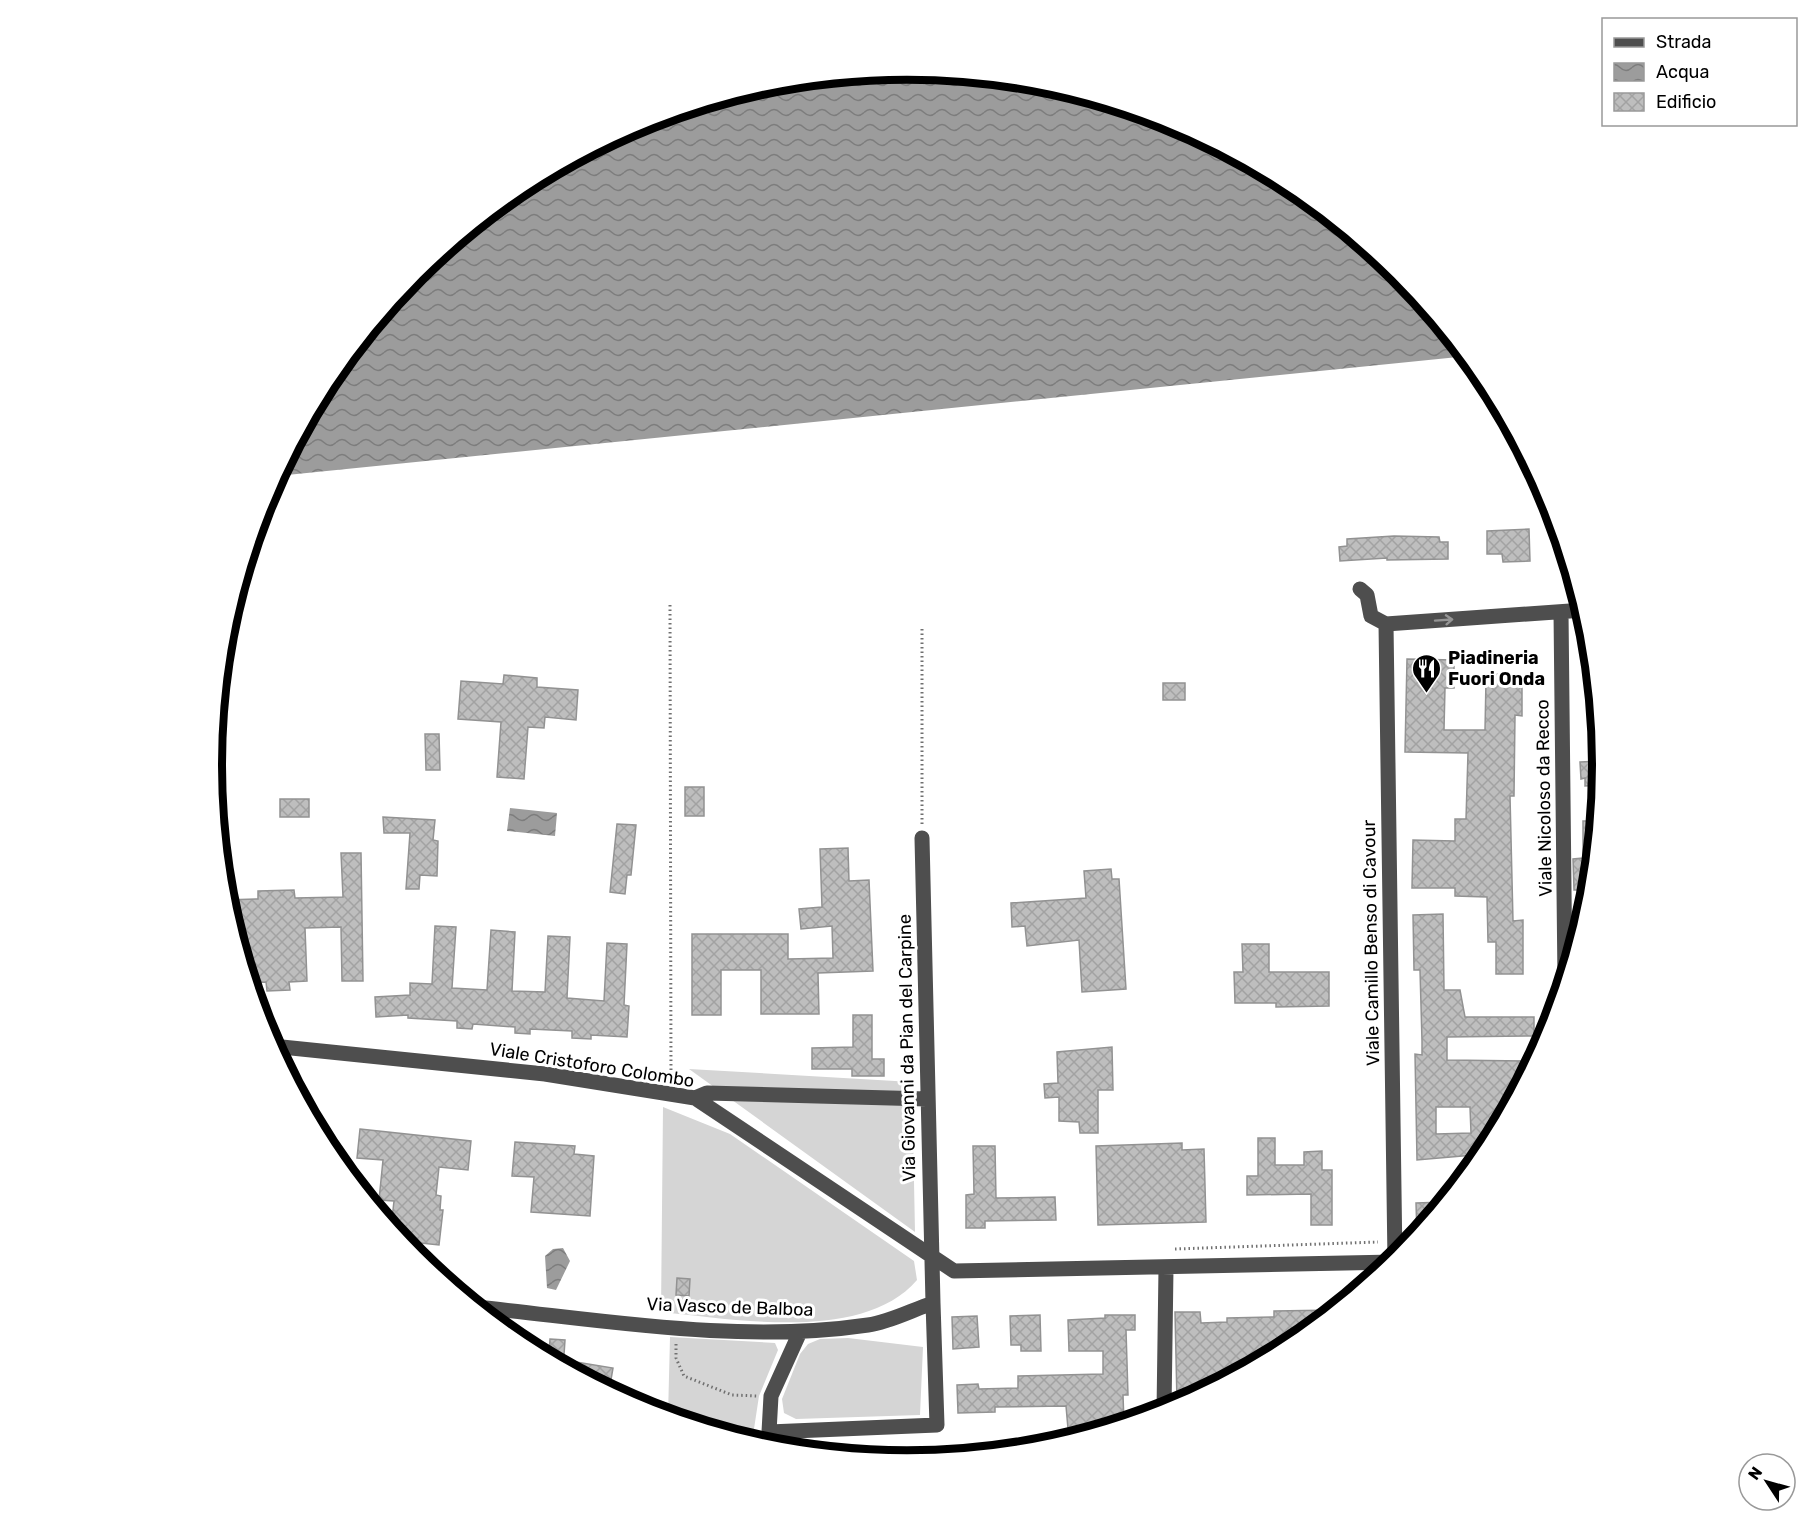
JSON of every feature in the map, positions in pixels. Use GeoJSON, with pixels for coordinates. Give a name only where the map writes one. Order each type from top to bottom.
{"type":"FeatureCollection","features":[{"type":"Feature","properties":{"kind":"street"},"geometry":{"type":"LineString","coordinates":[[1360,589],[1367,595],[1371,616],[1386,624],[1575,611]]}},
{"type":"Feature","properties":{"kind":"street","name":"Viale Nicoloso da Recco"},"geometry":{"type":"LineString","coordinates":[[1561,612],[1565,959]]}},
{"type":"Feature","properties":{"kind":"street","name":"Viale Camillo Benso di Cavour"},"geometry":{"type":"LineString","coordinates":[[1386,624],[1394,1248]]}},
{"type":"Feature","properties":{"kind":"street","name":"Via Giovanni da Pian del Carpine"},"geometry":{"type":"LineString","coordinates":[[922,838],[932,1257]]}},
{"type":"Feature","properties":{"kind":"street","name":"Viale Cristoforo Colombo"},"geometry":{"type":"LineString","coordinates":[[283,1047],[545,1074],[695,1098],[954,1271],[1378,1262]]}},
{"type":"Feature","properties":{"kind":"street"},"geometry":{"type":"LineString","coordinates":[[695,1098],[707,1093],[927,1100]]}},
{"type":"Feature","properties":{"kind":"street"},"geometry":{"type":"LineString","coordinates":[[800,1332],[771,1396],[769,1432],[937,1425],[932,1257]]}},
{"type":"Feature","properties":{"kind":"street"},"geometry":{"type":"LineString","coordinates":[[1164,1400],[1166,1268]]}},
{"type":"Feature","properties":{"kind":"street","name":"Via Vasco de Balboa"},"geometry":{"type":"LineString","coordinates":[[489,1308],[678,1327],[800,1332],[871,1324],[933,1303]]}},
{"type":"Feature","properties":{"kind":"path"},"geometry":{"type":"LineString","coordinates":[[670,605],[672,1094]]}},
{"type":"Feature","properties":{"kind":"path"},"geometry":{"type":"LineString","coordinates":[[922,628],[922,838]]}},
{"type":"Feature","properties":{"kind":"path"},"geometry":{"type":"LineString","coordinates":[[1166,1249],[1380,1242]]}},
{"type":"Feature","properties":{"kind":"path"},"geometry":{"type":"LineString","coordinates":[[678,1327],[676,1358],[684,1376],[732,1395],[771,1396]]}},
{"type":"Feature","properties":{"kind":"shaded area"},"geometry":{"type":"Polygon","coordinates":[[[689,1069],[912,1082],[915,1232],[689,1069]]]}},
{"type":"Feature","properties":{"kind":"shaded area"},"geometry":{"type":"Polygon","coordinates":[[[663,1107],[730,1134],[914,1261],[917,1280],[893,1300],[864,1313],[832,1320],[760,1322],[661,1312],[663,1107]]]}},
{"type":"Feature","properties":{"kind":"shaded area"},"geometry":{"type":"Polygon","coordinates":[[[670,1337],[775,1343],[778,1350],[759,1396],[753,1432],[668,1407],[670,1337]]]}},
{"type":"Feature","properties":{"kind":"shaded area"},"geometry":{"type":"Polygon","coordinates":[[[848,1338],[923,1347],[920,1415],[796,1419],[784,1413],[782,1399],[800,1354],[808,1344],[820,1339],[848,1338]]]}},
{"type":"Feature","properties":{"kind":"water"},"geometry":{"type":"Polygon","coordinates":[[[908,80],[997,85],[1085,103],[1170,132],[1250,171],[1325,221],[1392,280],[1423,313],[1458,357],[287,475],[314,422],[364,348],[423,280],[490,221],[565,171],[645,132],[730,103],[818,85],[908,80]]]}},
{"type":"Feature","properties":{"kind":"water"},"geometry":{"type":"Polygon","coordinates":[[[510,808],[557,813],[555,836],[507,831],[510,808]]]}},
{"type":"Feature","properties":{"kind":"water"},"geometry":{"type":"Polygon","coordinates":[[[563,1248],[570,1261],[556,1290],[547,1288],[545,1256],[553,1249],[563,1248]]]}},
{"type":"Feature","properties":{"kind":"building"},"geometry":{"type":"Polygon","coordinates":[[[1529,529],[1530,561],[1503,562],[1502,554],[1487,554],[1487,531],[1529,529]]]}},
{"type":"Feature","properties":{"kind":"building"},"geometry":{"type":"Polygon","coordinates":[[[1394,536],[1439,537],[1440,542],[1448,542],[1448,559],[1387,560],[1387,558],[1340,561],[1339,547],[1347,546],[1347,539],[1394,536]]]}},
{"type":"Feature","properties":{"kind":"building"},"geometry":{"type":"Polygon","coordinates":[[[1407,659],[1454,660],[1454,688],[1445,688],[1444,730],[1485,730],[1486,680],[1489,679],[1489,674],[1508,674],[1513,679],[1522,679],[1522,716],[1515,715],[1514,796],[1510,796],[1513,921],[1523,920],[1523,974],[1496,974],[1496,942],[1488,942],[1487,897],[1455,896],[1455,888],[1412,888],[1413,840],[1455,841],[1455,819],[1466,819],[1468,753],[1405,752],[1407,659]]]}},
{"type":"Feature","properties":{"kind":"building"},"geometry":{"type":"Polygon","coordinates":[[[504,675],[537,678],[537,687],[578,690],[576,720],[545,717],[544,728],[528,727],[524,779],[497,777],[501,722],[458,719],[461,681],[503,684],[504,675]]]}},
{"type":"Feature","properties":{"kind":"building"},"geometry":{"type":"Polygon","coordinates":[[[1163,683],[1185,683],[1185,700],[1163,700],[1163,683]]]}},
{"type":"Feature","properties":{"kind":"building"},"geometry":{"type":"Polygon","coordinates":[[[425,734],[439,734],[440,770],[426,770],[425,734]]]}},
{"type":"Feature","properties":{"kind":"building"},"geometry":{"type":"Polygon","coordinates":[[[1593,761],[1593,786],[1585,786],[1585,778],[1581,779],[1580,762],[1593,761]]]}},
{"type":"Feature","properties":{"kind":"building"},"geometry":{"type":"Polygon","coordinates":[[[685,787],[704,787],[704,816],[685,816],[685,787]]]}},
{"type":"Feature","properties":{"kind":"building"},"geometry":{"type":"Polygon","coordinates":[[[280,799],[309,799],[309,817],[280,817],[280,799]]]}},
{"type":"Feature","properties":{"kind":"building"},"geometry":{"type":"Polygon","coordinates":[[[383,817],[435,820],[433,840],[438,841],[437,876],[420,875],[419,889],[406,889],[410,833],[384,833],[383,817]]]}},
{"type":"Feature","properties":{"kind":"building"},"geometry":{"type":"Polygon","coordinates":[[[1583,821],[1591,821],[1581,890],[1574,890],[1573,859],[1583,858],[1583,821]]]}},
{"type":"Feature","properties":{"kind":"building"},"geometry":{"type":"Polygon","coordinates":[[[617,824],[636,825],[631,875],[627,875],[625,894],[610,892],[617,824]]]}},
{"type":"Feature","properties":{"kind":"building"},"geometry":{"type":"Polygon","coordinates":[[[848,848],[849,881],[869,880],[873,971],[818,973],[819,1014],[761,1014],[761,970],[721,970],[721,1015],[692,1015],[692,934],[788,934],[788,959],[833,958],[832,926],[801,929],[799,909],[822,907],[820,849],[848,848]]]}},
{"type":"Feature","properties":{"kind":"building"},"geometry":{"type":"Polygon","coordinates":[[[341,853],[361,853],[363,981],[342,981],[341,927],[305,928],[307,981],[289,982],[290,990],[267,991],[266,982],[257,983],[235,900],[258,899],[258,891],[294,890],[295,898],[343,897],[341,853]]]}},
{"type":"Feature","properties":{"kind":"building"},"geometry":{"type":"Polygon","coordinates":[[[1111,869],[1112,879],[1119,879],[1126,989],[1082,992],[1079,940],[1027,946],[1025,926],[1012,927],[1011,903],[1086,898],[1084,871],[1111,869]]]}},
{"type":"Feature","properties":{"kind":"building"},"geometry":{"type":"Polygon","coordinates":[[[1443,914],[1444,990],[1460,990],[1465,1017],[1534,1017],[1534,1036],[1447,1037],[1447,1060],[1525,1061],[1501,1108],[1470,1155],[1417,1160],[1415,1054],[1422,1055],[1422,1041],[1420,970],[1414,970],[1413,915],[1443,914]],[[1436,1107],[1436,1134],[1471,1133],[1470,1107],[1436,1107]]]}},
{"type":"Feature","properties":{"kind":"building"},"geometry":{"type":"Polygon","coordinates":[[[435,926],[456,927],[452,988],[487,990],[491,930],[515,932],[512,991],[545,992],[548,936],[570,937],[567,998],[604,1001],[607,943],[627,944],[624,1005],[629,1006],[627,1037],[591,1035],[591,1039],[572,1038],[572,1031],[530,1029],[530,1034],[515,1033],[515,1027],[473,1024],[472,1029],[457,1028],[457,1021],[408,1018],[408,1015],[376,1017],[375,997],[410,995],[410,983],[432,984],[435,926]]]}},
{"type":"Feature","properties":{"kind":"building"},"geometry":{"type":"Polygon","coordinates":[[[1242,944],[1269,944],[1269,972],[1329,972],[1329,1006],[1276,1007],[1276,1003],[1235,1003],[1234,972],[1243,972],[1242,944]]]}},
{"type":"Feature","properties":{"kind":"building"},"geometry":{"type":"Polygon","coordinates":[[[853,1015],[872,1015],[872,1059],[884,1059],[884,1076],[852,1076],[852,1069],[812,1069],[812,1048],[853,1047],[853,1015]]]}},
{"type":"Feature","properties":{"kind":"building"},"geometry":{"type":"Polygon","coordinates":[[[1112,1047],[1113,1090],[1098,1090],[1098,1133],[1080,1133],[1079,1122],[1059,1121],[1059,1097],[1045,1098],[1044,1084],[1058,1083],[1057,1052],[1112,1047]]]}},
{"type":"Feature","properties":{"kind":"building"},"geometry":{"type":"Polygon","coordinates":[[[360,1129],[471,1141],[468,1170],[439,1167],[436,1195],[441,1196],[440,1210],[443,1210],[439,1245],[416,1243],[392,1217],[394,1201],[379,1200],[383,1160],[357,1158],[360,1129]]]}},
{"type":"Feature","properties":{"kind":"building"},"geometry":{"type":"Polygon","coordinates":[[[1258,1138],[1275,1138],[1275,1165],[1304,1165],[1304,1152],[1322,1151],[1322,1170],[1332,1170],[1332,1225],[1311,1225],[1311,1194],[1247,1195],[1247,1176],[1258,1176],[1258,1138]]]}},
{"type":"Feature","properties":{"kind":"building"},"geometry":{"type":"Polygon","coordinates":[[[515,1142],[575,1146],[574,1154],[594,1156],[590,1216],[531,1212],[534,1177],[512,1176],[515,1142]]]}},
{"type":"Feature","properties":{"kind":"building"},"geometry":{"type":"Polygon","coordinates":[[[1182,1143],[1182,1150],[1204,1149],[1206,1222],[1098,1225],[1096,1146],[1182,1143]]]}},
{"type":"Feature","properties":{"kind":"building"},"geometry":{"type":"Polygon","coordinates":[[[973,1146],[995,1146],[996,1198],[1055,1197],[1056,1220],[985,1221],[985,1228],[966,1228],[966,1195],[974,1194],[973,1146]]]}},
{"type":"Feature","properties":{"kind":"building"},"geometry":{"type":"Polygon","coordinates":[[[1435,1202],[1417,1224],[1416,1203],[1435,1202]]]}},
{"type":"Feature","properties":{"kind":"building"},"geometry":{"type":"Polygon","coordinates":[[[677,1278],[690,1279],[689,1296],[676,1295],[677,1278]]]}},
{"type":"Feature","properties":{"kind":"building"},"geometry":{"type":"Polygon","coordinates":[[[1323,1310],[1250,1359],[1177,1395],[1175,1312],[1200,1312],[1201,1323],[1227,1322],[1227,1318],[1274,1317],[1274,1311],[1323,1310]]]}},
{"type":"Feature","properties":{"kind":"building"},"geometry":{"type":"Polygon","coordinates":[[[1040,1315],[1041,1351],[1021,1351],[1021,1345],[1011,1345],[1010,1316],[1040,1315]]]}},
{"type":"Feature","properties":{"kind":"building"},"geometry":{"type":"Polygon","coordinates":[[[1105,1315],[1135,1315],[1135,1330],[1126,1330],[1128,1395],[1123,1395],[1124,1415],[1068,1431],[1066,1406],[995,1407],[995,1412],[958,1413],[957,1385],[978,1384],[979,1389],[1018,1388],[1018,1376],[1103,1374],[1103,1351],[1069,1351],[1068,1320],[1105,1318],[1105,1315]]]}},
{"type":"Feature","properties":{"kind":"building"},"geometry":{"type":"Polygon","coordinates":[[[977,1316],[979,1347],[953,1349],[952,1317],[977,1316]]]}},
{"type":"Feature","properties":{"kind":"building"},"geometry":{"type":"Polygon","coordinates":[[[550,1339],[565,1340],[564,1355],[558,1355],[549,1349],[550,1339]]]}},
{"type":"Feature","properties":{"kind":"building"},"geometry":{"type":"Polygon","coordinates":[[[568,1361],[613,1368],[610,1383],[568,1361]]]}},
{"type":"Feature","properties":{"kind":"place","name":"Piadineria Fuori Onda"},"geometry":{"type":"Point","coordinates":[1427,694]}}]}
